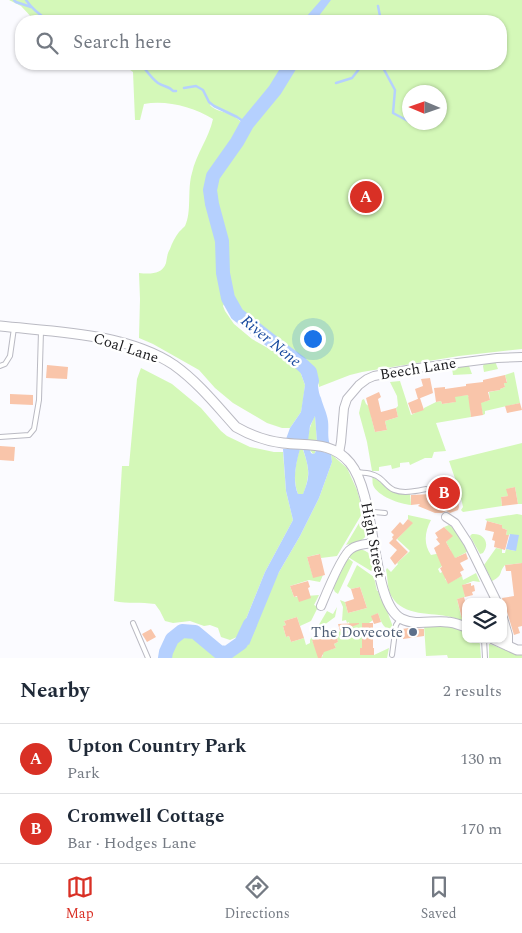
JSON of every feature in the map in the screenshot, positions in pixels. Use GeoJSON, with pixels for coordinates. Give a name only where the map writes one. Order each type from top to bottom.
{"type":"FeatureCollection","features":[{"type":"Feature","properties":{"kind":"street","name":"Coal Lane"},"geometry":{"type":"LineString","coordinates":[[0,326],[80,334],[117,342],[154,354],[190,378],[236,426],[249,434],[284,443],[306,444],[335,451]]}},
{"type":"Feature","properties":{"kind":"street","name":"Beech Lane"},"geometry":{"type":"LineString","coordinates":[[335,451],[341,442],[344,408],[347,399],[359,386],[374,376],[418,368],[497,358],[522,357]]}},
{"type":"Feature","properties":{"kind":"street","name":"High Street"},"geometry":{"type":"LineString","coordinates":[[335,451],[350,463],[360,480],[385,598],[400,619]]}},
{"type":"Feature","properties":{"kind":"street"},"geometry":{"type":"LineString","coordinates":[[446,518],[455,523],[468,543],[495,598]]}},
{"type":"Feature","properties":{"kind":"street"},"geometry":{"type":"LineString","coordinates":[[321,606],[349,550],[360,545],[374,543]]}},
{"type":"Feature","properties":{"kind":"street"},"geometry":{"type":"LineString","coordinates":[[326,595],[335,598]]}},
{"type":"Feature","properties":{"kind":"street"},"geometry":{"type":"LineString","coordinates":[[400,619],[410,622],[448,622],[462,625]]}},
{"type":"Feature","properties":{"kind":"street"},"geometry":{"type":"LineString","coordinates":[[507,632],[508,646]]}},
{"type":"Feature","properties":{"kind":"street"},"geometry":{"type":"LineString","coordinates":[[502,643],[522,650]]}},
{"type":"Feature","properties":{"kind":"lane"},"geometry":{"type":"LineString","coordinates":[[0,366],[5,364],[10,356],[14,328]]}},
{"type":"Feature","properties":{"kind":"lane"},"geometry":{"type":"LineString","coordinates":[[0,437],[29,434],[34,429],[39,400],[41,330]]}},
{"type":"Feature","properties":{"kind":"lane"},"geometry":{"type":"LineString","coordinates":[[356,472],[377,476],[393,490],[409,492],[426,489]]}},
{"type":"Feature","properties":{"kind":"lane"},"geometry":{"type":"LineString","coordinates":[[368,513],[385,513]]}},
{"type":"Feature","properties":{"kind":"lane"},"geometry":{"type":"LineString","coordinates":[[392,654],[396,625],[400,619]]}},
{"type":"Feature","properties":{"kind":"lane"},"geometry":{"type":"LineString","coordinates":[[133,623],[148,658]]}},
{"type":"Feature","properties":{"kind":"lane"},"geometry":{"type":"LineString","coordinates":[[484,643],[485,658]]}},
{"type":"Feature","properties":{"kind":"green space"},"geometry":{"type":"Polygon","coordinates":[[[9,0],[522,0],[522,349],[459,356],[362,372],[319,387],[317,374],[312,366],[299,355],[237,314],[228,298],[223,273],[222,241],[210,190],[213,176],[247,124],[210,102],[214,109],[230,114],[241,122],[210,178],[208,192],[211,216],[219,244],[219,270],[226,300],[223,306],[234,324],[252,339],[289,360],[300,371],[305,385],[301,412],[290,428],[282,428],[267,423],[233,403],[215,388],[199,370],[139,338],[139,273],[151,273],[162,270],[174,240],[185,226],[192,173],[213,119],[197,111],[180,106],[153,103],[144,104],[140,120],[135,120],[133,72],[130,70],[507,70],[507,15],[29,15],[21,6],[9,0]]]}},
{"type":"Feature","properties":{"kind":"green space"},"geometry":{"type":"Polygon","coordinates":[[[495,361],[498,369],[484,372],[483,366],[485,362],[495,361]]]}},
{"type":"Feature","properties":{"kind":"green space"},"geometry":{"type":"Polygon","coordinates":[[[469,366],[472,374],[453,375],[452,368],[469,366]]]}},
{"type":"Feature","properties":{"kind":"green space"},"geometry":{"type":"Polygon","coordinates":[[[141,368],[172,384],[201,408],[227,436],[250,447],[283,452],[286,491],[293,520],[265,572],[244,624],[237,637],[230,640],[221,637],[218,628],[210,625],[204,626],[190,621],[173,623],[165,621],[155,604],[114,601],[122,466],[129,466],[137,379],[141,368]]]}},
{"type":"Feature","properties":{"kind":"green space"},"geometry":{"type":"Polygon","coordinates":[[[514,372],[520,403],[485,411],[483,415],[481,406],[470,408],[471,417],[436,423],[446,451],[434,452],[432,458],[425,458],[410,465],[409,462],[400,463],[400,467],[392,469],[391,465],[379,467],[379,471],[372,471],[359,413],[362,400],[364,399],[371,408],[375,432],[387,430],[385,421],[398,417],[396,408],[398,406],[397,396],[390,382],[400,381],[411,415],[415,413],[414,410],[424,410],[424,408],[436,402],[441,401],[442,404],[455,402],[455,396],[479,396],[483,402],[490,400],[489,392],[505,387],[504,383],[507,382],[505,375],[514,372]]]}},
{"type":"Feature","properties":{"kind":"green space"},"geometry":{"type":"Polygon","coordinates":[[[315,415],[317,442],[315,453],[313,454],[308,445],[308,440],[315,415]]]}},
{"type":"Feature","properties":{"kind":"green space"},"geometry":{"type":"Polygon","coordinates":[[[522,443],[522,504],[518,504],[515,487],[507,489],[508,496],[501,497],[502,506],[463,512],[461,510],[463,507],[459,490],[449,461],[522,443]]]}},
{"type":"Feature","properties":{"kind":"green space"},"geometry":{"type":"Polygon","coordinates":[[[301,445],[308,470],[303,495],[298,494],[295,482],[296,463],[301,445]]]}},
{"type":"Feature","properties":{"kind":"green space"},"geometry":{"type":"Polygon","coordinates":[[[331,454],[347,468],[357,490],[363,512],[337,556],[321,558],[319,554],[307,557],[313,577],[323,575],[320,582],[309,580],[290,586],[294,597],[319,595],[314,605],[318,607],[311,621],[300,626],[297,617],[284,621],[286,625],[283,626],[286,637],[289,636],[291,642],[304,638],[306,645],[310,643],[327,611],[333,614],[337,607],[335,617],[320,628],[317,638],[312,640],[319,657],[323,655],[321,649],[328,647],[329,650],[336,648],[334,644],[338,642],[336,633],[350,627],[349,622],[347,623],[346,620],[342,621],[343,607],[340,600],[345,602],[348,613],[367,608],[360,587],[351,589],[347,586],[357,565],[374,577],[377,591],[381,600],[383,600],[393,627],[389,630],[385,627],[378,613],[372,616],[373,620],[369,623],[362,623],[362,629],[356,629],[356,636],[362,636],[360,655],[374,655],[389,648],[387,658],[171,658],[166,652],[172,639],[182,631],[195,632],[219,652],[227,653],[241,643],[319,498],[332,462],[331,454]]]}},
{"type":"Feature","properties":{"kind":"green space"},"geometry":{"type":"Polygon","coordinates":[[[372,477],[395,493],[410,493],[411,505],[395,501],[379,493],[373,485],[372,477]]]}},
{"type":"Feature","properties":{"kind":"green space"},"geometry":{"type":"Polygon","coordinates":[[[517,514],[522,515],[522,563],[505,565],[500,575],[492,581],[484,565],[496,548],[502,549],[502,553],[505,553],[506,549],[516,551],[510,534],[506,535],[507,530],[502,528],[502,525],[485,519],[517,514]]]}},
{"type":"Feature","properties":{"kind":"green space"},"geometry":{"type":"Polygon","coordinates":[[[408,515],[431,520],[426,538],[428,551],[431,555],[446,554],[451,551],[446,542],[452,536],[444,527],[449,525],[460,537],[467,552],[438,569],[440,573],[449,569],[445,579],[448,583],[462,576],[463,580],[476,573],[480,582],[473,581],[463,585],[465,597],[457,599],[462,621],[451,617],[411,611],[403,608],[390,594],[386,570],[387,568],[391,572],[397,563],[410,551],[397,539],[412,523],[408,519],[408,515]]]}},
{"type":"Feature","properties":{"kind":"green space"},"geometry":{"type":"Polygon","coordinates":[[[364,516],[367,529],[365,537],[346,545],[362,518],[364,516]]]}},
{"type":"Feature","properties":{"kind":"green space"},"geometry":{"type":"Polygon","coordinates":[[[472,534],[480,535],[485,540],[486,546],[483,553],[480,554],[470,536],[472,534]]]}},
{"type":"Feature","properties":{"kind":"green space"},"geometry":{"type":"Polygon","coordinates":[[[359,549],[371,556],[373,571],[348,557],[352,552],[359,549]]]}},
{"type":"Feature","properties":{"kind":"green space"},"geometry":{"type":"Polygon","coordinates":[[[348,558],[353,562],[338,594],[333,588],[348,558]]]}},
{"type":"Feature","properties":{"kind":"green space"},"geometry":{"type":"Polygon","coordinates":[[[424,625],[447,625],[462,629],[462,643],[480,644],[481,658],[448,658],[447,655],[426,656],[424,625]]]}},
{"type":"Feature","properties":{"kind":"green space"},"geometry":{"type":"Polygon","coordinates":[[[489,644],[522,655],[522,658],[489,658],[489,644]]]}},
{"type":"Feature","properties":{"kind":"water"},"geometry":{"type":"Polygon","coordinates":[[[321,0],[331,0],[320,15],[308,15],[321,0]]]}},
{"type":"Feature","properties":{"kind":"water"},"geometry":{"type":"Polygon","coordinates":[[[307,362],[315,371],[319,393],[327,418],[330,445],[317,442],[315,416],[310,426],[308,441],[286,439],[290,428],[301,412],[305,385],[300,371],[307,362]]]}},
{"type":"Feature","properties":{"kind":"water"},"geometry":{"type":"Polygon","coordinates":[[[283,449],[300,449],[295,477],[298,494],[303,494],[308,476],[308,467],[303,449],[310,450],[313,454],[316,450],[331,454],[332,462],[319,498],[279,572],[249,645],[237,637],[265,572],[293,520],[286,491],[283,449]]]}},
{"type":"Feature","properties":{"kind":"water"},"geometry":{"type":"Polygon","coordinates":[[[510,534],[519,535],[516,551],[506,549],[510,534]]]}},
{"type":"Feature","properties":{"kind":"building"},"geometry":{"type":"Polygon","coordinates":[[[47,365],[68,367],[67,379],[46,378],[47,365]]]}},
{"type":"Feature","properties":{"kind":"building"},"geometry":{"type":"Polygon","coordinates":[[[505,375],[507,383],[504,383],[505,387],[488,392],[490,400],[481,403],[483,415],[471,417],[468,395],[455,397],[456,402],[442,404],[441,401],[436,402],[434,388],[445,387],[445,389],[466,386],[466,384],[483,382],[483,380],[505,375]]]}},
{"type":"Feature","properties":{"kind":"building"},"geometry":{"type":"Polygon","coordinates":[[[430,378],[433,393],[418,399],[415,389],[423,386],[421,379],[430,378]]]}},
{"type":"Feature","properties":{"kind":"building"},"geometry":{"type":"Polygon","coordinates":[[[379,392],[381,397],[378,399],[381,412],[396,408],[398,417],[385,421],[387,430],[375,432],[366,398],[379,392]]]}},
{"type":"Feature","properties":{"kind":"building"},"geometry":{"type":"Polygon","coordinates":[[[10,394],[33,395],[33,405],[10,404],[10,394]]]}},
{"type":"Feature","properties":{"kind":"building"},"geometry":{"type":"Polygon","coordinates":[[[420,398],[424,410],[412,414],[408,403],[420,398]]]}},
{"type":"Feature","properties":{"kind":"building"},"geometry":{"type":"Polygon","coordinates":[[[520,403],[522,410],[507,413],[505,406],[520,403]]]}},
{"type":"Feature","properties":{"kind":"building"},"geometry":{"type":"Polygon","coordinates":[[[0,446],[15,447],[14,461],[0,460],[0,446]]]}},
{"type":"Feature","properties":{"kind":"building"},"geometry":{"type":"Polygon","coordinates":[[[446,475],[447,482],[451,481],[452,492],[457,492],[458,510],[450,513],[446,511],[435,513],[418,506],[420,504],[411,505],[411,495],[431,494],[430,490],[441,488],[439,476],[446,475]]]}},
{"type":"Feature","properties":{"kind":"building"},"geometry":{"type":"Polygon","coordinates":[[[515,487],[518,504],[502,506],[501,497],[508,496],[506,489],[515,487]]]}},
{"type":"Feature","properties":{"kind":"building"},"geometry":{"type":"Polygon","coordinates":[[[408,519],[413,523],[396,540],[408,552],[395,565],[390,558],[397,550],[389,543],[394,535],[391,532],[400,522],[403,525],[408,519]]]}},
{"type":"Feature","properties":{"kind":"building"},"geometry":{"type":"Polygon","coordinates":[[[487,521],[502,525],[502,528],[507,530],[506,535],[509,535],[505,550],[494,547],[495,541],[492,540],[494,532],[485,530],[487,521]]]}},
{"type":"Feature","properties":{"kind":"building"},"geometry":{"type":"Polygon","coordinates":[[[444,527],[453,536],[446,542],[455,558],[466,553],[468,559],[460,563],[464,570],[460,572],[462,576],[448,584],[440,568],[442,567],[434,548],[440,544],[436,539],[438,538],[435,533],[444,527]]]}},
{"type":"Feature","properties":{"kind":"building"},"geometry":{"type":"Polygon","coordinates":[[[320,554],[325,575],[313,578],[307,557],[320,554]]]}},
{"type":"Feature","properties":{"kind":"building"},"geometry":{"type":"Polygon","coordinates":[[[522,563],[522,626],[518,627],[520,633],[514,635],[507,612],[507,598],[502,598],[514,596],[511,571],[506,571],[505,565],[522,563]]]}},
{"type":"Feature","properties":{"kind":"building"},"geometry":{"type":"Polygon","coordinates":[[[308,581],[311,598],[299,602],[297,596],[294,597],[290,586],[308,581]]]}},
{"type":"Feature","properties":{"kind":"building"},"geometry":{"type":"Polygon","coordinates":[[[471,583],[471,586],[474,585],[475,591],[472,592],[473,595],[465,597],[462,585],[471,583]]]}},
{"type":"Feature","properties":{"kind":"building"},"geometry":{"type":"Polygon","coordinates":[[[360,587],[367,608],[348,613],[345,602],[354,599],[351,589],[360,587]]]}},
{"type":"Feature","properties":{"kind":"building"},"geometry":{"type":"Polygon","coordinates":[[[464,597],[462,598],[462,619],[457,599],[464,597]]]}},
{"type":"Feature","properties":{"kind":"building"},"geometry":{"type":"Polygon","coordinates":[[[378,613],[381,622],[374,624],[371,616],[378,613]]]}},
{"type":"Feature","properties":{"kind":"building"},"geometry":{"type":"Polygon","coordinates":[[[297,617],[304,638],[291,642],[289,636],[286,637],[283,626],[286,625],[284,621],[297,617]]]}},
{"type":"Feature","properties":{"kind":"building"},"geometry":{"type":"Polygon","coordinates":[[[359,623],[340,631],[338,624],[359,623]]]}},
{"type":"Feature","properties":{"kind":"building"},"geometry":{"type":"Polygon","coordinates":[[[362,623],[373,623],[374,655],[360,655],[362,636],[356,636],[356,629],[362,629],[362,623]]]}},
{"type":"Feature","properties":{"kind":"building"},"geometry":{"type":"Polygon","coordinates":[[[151,629],[156,637],[147,642],[142,634],[151,629]]]}},
{"type":"Feature","properties":{"kind":"building","name":"The Dovecote"},"geometry":{"type":"Polygon","coordinates":[[[402,629],[424,629],[424,636],[403,639],[402,629]]]}},
{"type":"Feature","properties":{"kind":"building"},"geometry":{"type":"Polygon","coordinates":[[[336,633],[338,642],[334,644],[336,648],[324,652],[321,658],[318,658],[312,640],[336,633]]]}},
{"type":"Feature","properties":{"kind":"waterway"},"geometry":{"type":"LineString","coordinates":[[14,0],[31,7]]}},
{"type":"Feature","properties":{"kind":"waterway"},"geometry":{"type":"LineString","coordinates":[[26,0],[40,15]]}},
{"type":"Feature","properties":{"kind":"waterway"},"geometry":{"type":"LineString","coordinates":[[378,6],[380,15]]}},
{"type":"Feature","properties":{"kind":"waterway"},"geometry":{"type":"LineString","coordinates":[[146,70],[158,83],[176,91]]}},
{"type":"Feature","properties":{"kind":"waterway","name":"River Nene"},"geometry":{"type":"LineString","coordinates":[[287,70],[275,90],[247,124],[213,176],[210,190],[222,241],[223,273],[228,298],[237,314],[299,362],[310,372],[312,381]]}},
{"type":"Feature","properties":{"kind":"waterway"},"geometry":{"type":"LineString","coordinates":[[336,83],[352,78],[358,70]]}},
{"type":"Feature","properties":{"kind":"waterway"},"geometry":{"type":"LineString","coordinates":[[384,70],[395,90],[393,113],[402,118]]}},
{"type":"Feature","properties":{"kind":"waterway"},"geometry":{"type":"LineString","coordinates":[[184,88],[196,86],[203,90],[209,102],[214,106],[247,124]]}},
{"type":"Feature","properties":{"kind":"waterway","name":"River Nene"},"geometry":{"type":"LineString","coordinates":[[165,658],[172,639],[182,631],[195,632],[219,652],[227,653],[241,643],[250,624]]}},
{"type":"Feature","properties":{"kind":"place","name":"Upton Country Park"},"geometry":{"type":"Point","coordinates":[366,197]}},
{"type":"Feature","properties":{"kind":"place","name":"Cromwell Cottage"},"geometry":{"type":"Point","coordinates":[444,493]}},
{"type":"Feature","properties":{"kind":"place","name":"The Dovecote"},"geometry":{"type":"Point","coordinates":[413,632]}}]}
